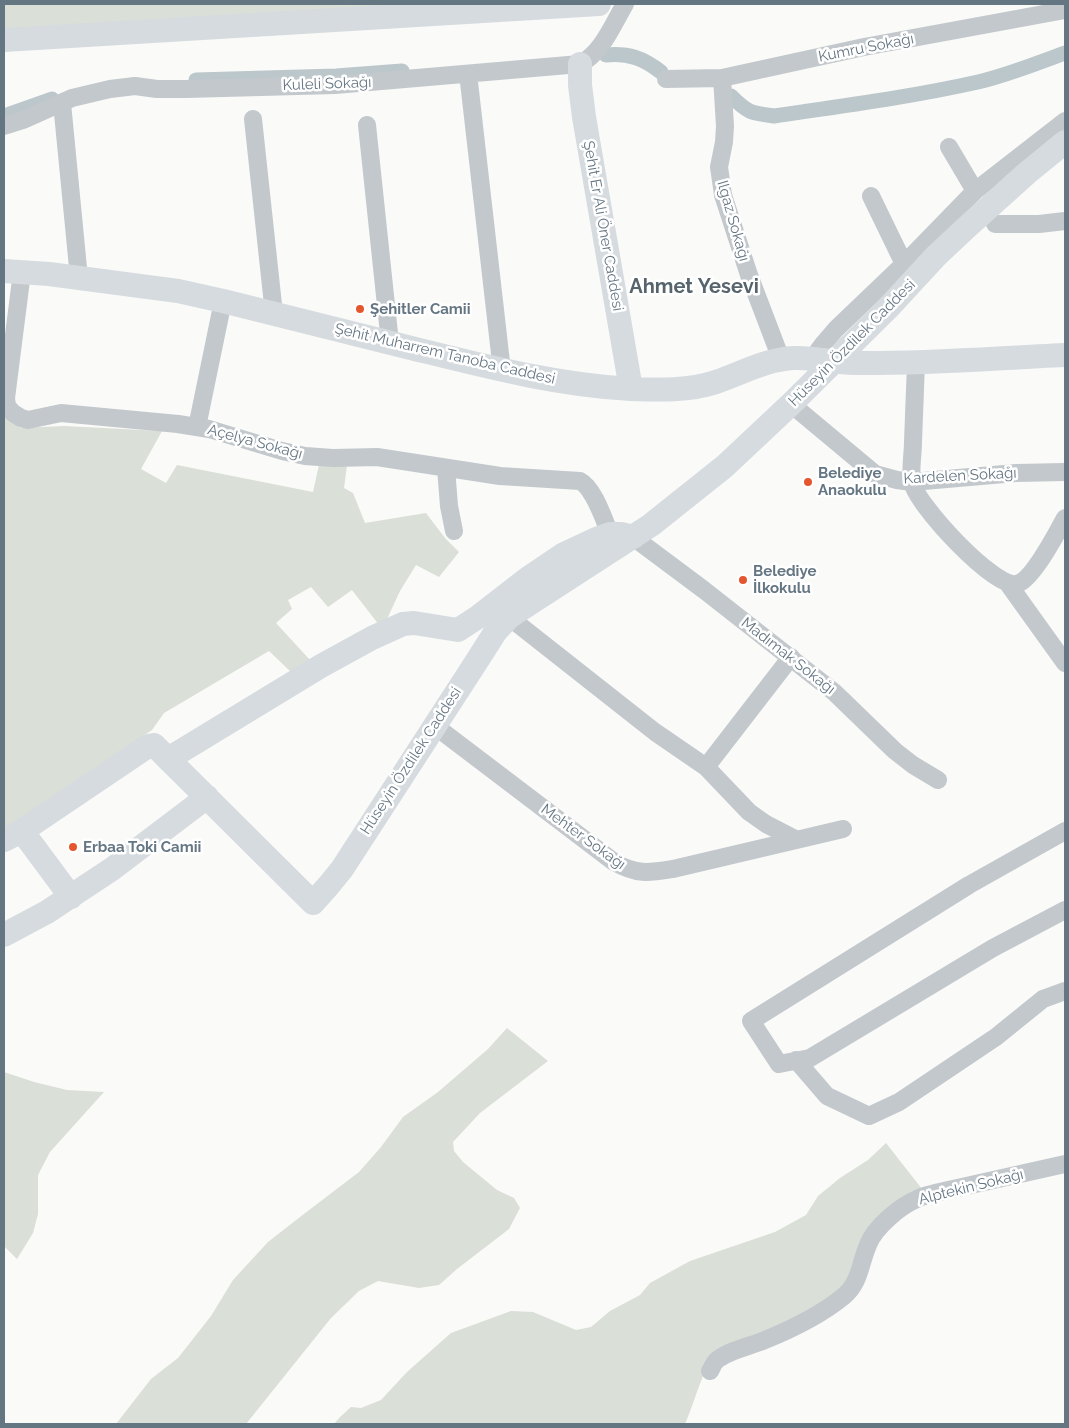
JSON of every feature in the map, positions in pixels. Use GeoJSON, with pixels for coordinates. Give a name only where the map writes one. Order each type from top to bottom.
{"type":"FeatureCollection","features":[{"type":"Feature","properties":{"kind":"street"},"geometry":{"type":"LineString","coordinates":[[4,40],[599,4]]}},
{"type":"Feature","properties":{"kind":"street"},"geometry":{"type":"LineString","coordinates":[[580,64],[597,50],[625,4]]}},
{"type":"Feature","properties":{"kind":"street","name":"Kumru Sokağı"},"geometry":{"type":"LineString","coordinates":[[666,80],[722,78],[864,47],[1065,10]]}},
{"type":"Feature","properties":{"kind":"street","name":"Kuleli Sokağı"},"geometry":{"type":"LineString","coordinates":[[4,126],[62,102],[96,92],[135,86],[157,89],[186,89],[335,85],[580,64]]}},
{"type":"Feature","properties":{"kind":"street","name":"Şehit Er Ali Öner Caddesi"},"geometry":{"type":"LineString","coordinates":[[580,64],[580,85],[584,117],[631,389]]}},
{"type":"Feature","properties":{"kind":"street","name":"Ilgaz Sokağı"},"geometry":{"type":"LineString","coordinates":[[722,78],[725,126],[719,167],[723,196],[749,275],[781,359]]}},
{"type":"Feature","properties":{"kind":"street"},"geometry":{"type":"LineString","coordinates":[[470,82],[502,371]]}},
{"type":"Feature","properties":{"kind":"street"},"geometry":{"type":"LineString","coordinates":[[62,102],[79,278]]}},
{"type":"Feature","properties":{"kind":"street"},"geometry":{"type":"LineString","coordinates":[[253,119],[274,314]]}},
{"type":"Feature","properties":{"kind":"street","name":"Hüseyin Özdilek Caddesi"},"geometry":{"type":"LineString","coordinates":[[822,361],[824,342],[975,191],[1065,121]]}},
{"type":"Feature","properties":{"kind":"street"},"geometry":{"type":"LineString","coordinates":[[367,125],[390,342]]}},
{"type":"Feature","properties":{"kind":"street","name":"Hüseyin Özdilek Caddesi"},"geometry":{"type":"LineString","coordinates":[[71,897],[13,835],[148,746],[154,745],[313,903],[342,869],[496,632],[509,617],[621,535],[667,514],[707,482],[792,404],[822,361],[888,308],[936,256],[1027,173],[1065,142]]}},
{"type":"Feature","properties":{"kind":"street"},"geometry":{"type":"LineString","coordinates":[[949,146],[975,191]]}},
{"type":"Feature","properties":{"kind":"street"},"geometry":{"type":"LineString","coordinates":[[871,196],[904,264]]}},
{"type":"Feature","properties":{"kind":"street"},"geometry":{"type":"LineString","coordinates":[[995,224],[1039,224],[1065,221]]}},
{"type":"Feature","properties":{"kind":"street","name":"Şehit Muharrem Tanoba Caddesi"},"geometry":{"type":"LineString","coordinates":[[13,271],[178,291],[223,300],[502,371],[572,383],[631,389],[690,388],[718,381],[781,359],[796,358],[852,364],[1065,355]]}},
{"type":"Feature","properties":{"kind":"street","name":"Açelya Sokağı"},"geometry":{"type":"LineString","coordinates":[[13,271],[6,398],[7,406],[20,418],[28,420],[61,413],[197,427],[305,456],[332,458],[377,457],[500,476],[580,481],[591,492],[621,535]]}},
{"type":"Feature","properties":{"kind":"street"},"geometry":{"type":"LineString","coordinates":[[197,427],[223,300]]}},
{"type":"Feature","properties":{"kind":"street"},"geometry":{"type":"LineString","coordinates":[[916,362],[912,482],[934,519],[950,536],[1009,585],[1065,663]]}},
{"type":"Feature","properties":{"kind":"street","name":"Kardelen Sokağı"},"geometry":{"type":"LineString","coordinates":[[792,404],[875,474],[896,480],[912,482],[1016,473],[1065,472]]}},
{"type":"Feature","properties":{"kind":"street"},"geometry":{"type":"LineString","coordinates":[[446,468],[449,506],[454,531]]}},
{"type":"Feature","properties":{"kind":"street"},"geometry":{"type":"LineString","coordinates":[[1009,585],[1016,585],[1024,581],[1048,547],[1065,518]]}},
{"type":"Feature","properties":{"kind":"street","name":"Hüseyin Özdilek Caddesi"},"geometry":{"type":"LineString","coordinates":[[168,759],[320,666],[391,629],[403,624],[414,623],[458,630],[463,628],[534,574],[564,554],[596,538],[621,535]]}},
{"type":"Feature","properties":{"kind":"street","name":"Madımak Sokağı"},"geometry":{"type":"LineString","coordinates":[[621,535],[791,657],[834,692],[895,751],[913,765],[938,780]]}},
{"type":"Feature","properties":{"kind":"street"},"geometry":{"type":"LineString","coordinates":[[509,617],[655,732],[706,767],[749,812],[766,824],[797,840]]}},
{"type":"Feature","properties":{"kind":"street"},"geometry":{"type":"LineString","coordinates":[[706,767],[791,657]]}},
{"type":"Feature","properties":{"kind":"street","name":"Mehter Sokağı"},"geometry":{"type":"LineString","coordinates":[[434,726],[614,862],[636,872],[673,869],[843,829]]}},
{"type":"Feature","properties":{"kind":"street"},"geometry":{"type":"LineString","coordinates":[[4,935],[47,912],[120,864],[207,798]]}},
{"type":"Feature","properties":{"kind":"street"},"geometry":{"type":"LineString","coordinates":[[1065,831],[969,885],[751,1021],[779,1064],[810,1058],[993,948],[1065,910]]}},
{"type":"Feature","properties":{"kind":"street"},"geometry":{"type":"LineString","coordinates":[[796,1060],[827,1096],[869,1116],[899,1102],[988,1043],[1044,999],[1065,991]]}},
{"type":"Feature","properties":{"kind":"street","name":"Alptekin Sokağı"},"geometry":{"type":"LineString","coordinates":[[710,1370],[717,1360],[729,1353],[765,1340],[799,1324],[847,1294],[858,1279],[868,1243],[879,1228],[894,1214],[916,1199],[1065,1164]]}},
{"type":"Feature","properties":{"kind":"shaded area"},"geometry":{"type":"Polygon","coordinates":[[[4,4],[483,4],[4,29],[4,4]]]}},
{"type":"Feature","properties":{"kind":"shaded area"},"geometry":{"type":"Polygon","coordinates":[[[4,415],[9,421],[21,428],[64,426],[162,431],[141,469],[166,483],[177,465],[313,492],[319,465],[347,465],[344,488],[353,493],[365,523],[426,513],[445,538],[459,552],[439,577],[416,565],[400,591],[387,619],[379,625],[352,590],[328,607],[311,587],[288,600],[292,609],[276,623],[310,660],[292,673],[269,651],[164,713],[152,730],[4,831],[4,415]]]}},
{"type":"Feature","properties":{"kind":"shaded area"},"geometry":{"type":"Polygon","coordinates":[[[507,1028],[548,1061],[480,1113],[453,1142],[454,1151],[463,1162],[497,1190],[514,1198],[520,1208],[509,1229],[439,1285],[419,1288],[378,1281],[359,1291],[331,1318],[246,1424],[116,1424],[151,1379],[178,1358],[211,1316],[233,1280],[268,1242],[359,1172],[381,1147],[403,1117],[438,1092],[488,1049],[507,1028]]]}},
{"type":"Feature","properties":{"kind":"shaded area"},"geometry":{"type":"Polygon","coordinates":[[[4,1072],[67,1090],[104,1092],[50,1152],[38,1175],[38,1214],[33,1233],[17,1259],[4,1246],[4,1072]]]}},
{"type":"Feature","properties":{"kind":"shaded area"},"geometry":{"type":"Polygon","coordinates":[[[886,1143],[922,1189],[899,1201],[852,1277],[832,1299],[710,1361],[685,1424],[334,1424],[351,1407],[361,1408],[381,1400],[407,1372],[451,1333],[511,1311],[533,1312],[576,1330],[591,1327],[610,1311],[640,1295],[650,1283],[690,1261],[775,1232],[806,1215],[818,1196],[840,1178],[868,1160],[886,1143]]]}},
{"type":"Feature","properties":{"kind":"waterway"},"geometry":{"type":"LineString","coordinates":[[731,96],[750,111],[774,116],[902,97],[978,82],[1065,53]]}},
{"type":"Feature","properties":{"kind":"waterway"},"geometry":{"type":"LineString","coordinates":[[606,55],[629,56],[648,63],[661,72]]}},
{"type":"Feature","properties":{"kind":"waterway"},"geometry":{"type":"LineString","coordinates":[[196,80],[336,76],[402,71]]}},
{"type":"Feature","properties":{"kind":"waterway"},"geometry":{"type":"LineString","coordinates":[[4,116],[52,99]]}},
{"type":"Feature","properties":{"kind":"place","name":"Şehitler Camii"},"geometry":{"type":"Point","coordinates":[360,309]}},
{"type":"Feature","properties":{"kind":"place","name":"Belediye Anaokulu"},"geometry":{"type":"Point","coordinates":[808,482]}},
{"type":"Feature","properties":{"kind":"place","name":"Belediye İlkokulu"},"geometry":{"type":"Point","coordinates":[743,580]}},
{"type":"Feature","properties":{"kind":"place","name":"Erbaa Toki Camii"},"geometry":{"type":"Point","coordinates":[73,847]}},
{"type":"Feature","properties":{"kind":"district","name":"Ahmet Yesevi"},"geometry":{"type":"Point","coordinates":[694,287]}}]}
